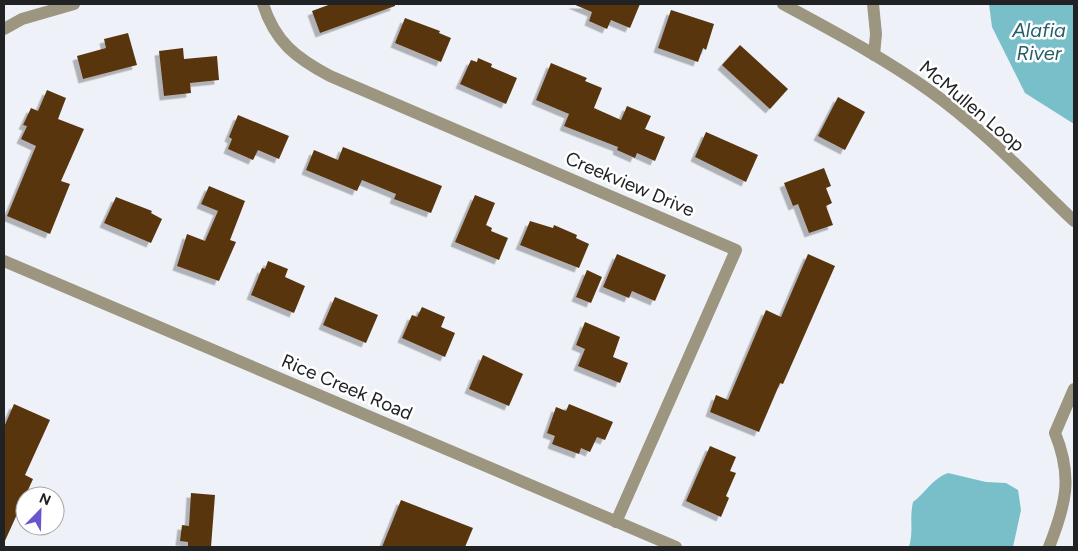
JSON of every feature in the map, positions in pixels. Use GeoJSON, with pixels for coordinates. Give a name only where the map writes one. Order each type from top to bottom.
{"type":"FeatureCollection","features":[{"type":"Feature","properties":{"kind":"street"},"geometry":{"type":"LineString","coordinates":[[4,29],[22,19],[74,4]]}},
{"type":"Feature","properties":{"kind":"street","name":"Creekview Drive"},"geometry":{"type":"LineString","coordinates":[[263,4],[267,17],[281,42],[303,62],[330,76],[736,250],[616,522]]}},
{"type":"Feature","properties":{"kind":"street","name":"McMullen Loop"},"geometry":{"type":"LineString","coordinates":[[783,4],[874,55],[931,92],[994,145],[1074,221]]}},
{"type":"Feature","properties":{"kind":"street"},"geometry":{"type":"LineString","coordinates":[[872,4],[876,34],[874,55]]}},
{"type":"Feature","properties":{"kind":"street","name":"Rice Creek Road"},"geometry":{"type":"LineString","coordinates":[[4,261],[676,547]]}},
{"type":"Feature","properties":{"kind":"street"},"geometry":{"type":"LineString","coordinates":[[1049,547],[1063,513],[1069,451],[1055,433],[1070,408],[1074,388]]}},
{"type":"Feature","properties":{"kind":"water","name":"Alafia River"},"geometry":{"type":"Polygon","coordinates":[[[989,4],[1074,4],[1074,124],[1025,93],[992,27],[989,4]]]}},
{"type":"Feature","properties":{"kind":"water"},"geometry":{"type":"Polygon","coordinates":[[[948,473],[986,482],[1006,483],[1018,490],[1021,510],[1013,547],[909,547],[913,502],[933,482],[948,473]]]}},
{"type":"Feature","properties":{"kind":"building"},"geometry":{"type":"Polygon","coordinates":[[[331,4],[395,4],[395,6],[320,33],[312,11],[331,4]]]}},
{"type":"Feature","properties":{"kind":"building"},"geometry":{"type":"Polygon","coordinates":[[[573,4],[640,4],[630,28],[611,20],[607,29],[589,21],[592,12],[573,4]]]}},
{"type":"Feature","properties":{"kind":"building"},"geometry":{"type":"Polygon","coordinates":[[[671,10],[714,24],[706,50],[703,48],[698,62],[658,48],[671,10]]]}},
{"type":"Feature","properties":{"kind":"building"},"geometry":{"type":"Polygon","coordinates":[[[405,18],[440,31],[439,33],[451,38],[441,62],[395,43],[405,18]]]}},
{"type":"Feature","properties":{"kind":"building"},"geometry":{"type":"Polygon","coordinates":[[[128,33],[137,65],[83,79],[77,56],[106,48],[104,39],[128,33]]]}},
{"type":"Feature","properties":{"kind":"building"},"geometry":{"type":"Polygon","coordinates":[[[740,45],[788,89],[770,109],[722,65],[740,45]]]}},
{"type":"Feature","properties":{"kind":"building"},"geometry":{"type":"Polygon","coordinates":[[[183,48],[184,59],[217,56],[219,80],[190,83],[191,93],[164,96],[159,51],[183,48]]]}},
{"type":"Feature","properties":{"kind":"building"},"geometry":{"type":"Polygon","coordinates":[[[478,58],[492,64],[491,67],[517,78],[506,104],[460,84],[471,60],[477,62],[478,58]]]}},
{"type":"Feature","properties":{"kind":"building"},"geometry":{"type":"Polygon","coordinates":[[[551,63],[587,78],[585,81],[602,88],[594,108],[621,120],[627,106],[651,116],[645,129],[665,137],[655,161],[637,153],[635,158],[617,150],[618,147],[564,126],[569,114],[536,100],[551,63]]]}},
{"type":"Feature","properties":{"kind":"building"},"geometry":{"type":"Polygon","coordinates":[[[47,90],[66,98],[58,119],[84,129],[61,181],[70,184],[50,234],[7,216],[36,146],[21,139],[27,126],[23,125],[31,108],[38,111],[47,90]]]}},
{"type":"Feature","properties":{"kind":"building"},"geometry":{"type":"Polygon","coordinates":[[[838,97],[865,112],[845,150],[818,136],[838,97]]]}},
{"type":"Feature","properties":{"kind":"building"},"geometry":{"type":"Polygon","coordinates":[[[238,115],[289,136],[279,159],[258,150],[253,160],[228,149],[232,139],[229,137],[238,115]]]}},
{"type":"Feature","properties":{"kind":"building"},"geometry":{"type":"Polygon","coordinates":[[[706,132],[758,155],[746,182],[695,157],[706,132]]]}},
{"type":"Feature","properties":{"kind":"building"},"geometry":{"type":"Polygon","coordinates":[[[343,147],[442,186],[431,213],[394,199],[396,194],[362,180],[357,191],[306,170],[314,150],[338,160],[343,147]]]}},
{"type":"Feature","properties":{"kind":"building"},"geometry":{"type":"Polygon","coordinates":[[[824,168],[831,186],[826,188],[832,203],[826,206],[833,225],[809,233],[798,204],[793,206],[784,183],[824,168]]]}},
{"type":"Feature","properties":{"kind":"building"},"geometry":{"type":"Polygon","coordinates":[[[209,186],[245,201],[230,240],[236,242],[219,281],[177,266],[187,234],[205,241],[218,211],[201,204],[209,186]]]}},
{"type":"Feature","properties":{"kind":"building"},"geometry":{"type":"Polygon","coordinates":[[[475,195],[495,203],[486,225],[492,228],[491,231],[508,238],[499,260],[455,242],[475,195]]]}},
{"type":"Feature","properties":{"kind":"building"},"geometry":{"type":"Polygon","coordinates":[[[116,197],[152,211],[151,213],[162,219],[151,243],[104,223],[116,197]]]}},
{"type":"Feature","properties":{"kind":"building"},"geometry":{"type":"Polygon","coordinates":[[[530,221],[553,228],[554,225],[577,235],[576,238],[589,244],[579,268],[520,245],[530,221]]]}},
{"type":"Feature","properties":{"kind":"building"},"geometry":{"type":"Polygon","coordinates":[[[617,254],[666,275],[655,301],[632,291],[629,298],[603,287],[617,254]]]}},
{"type":"Feature","properties":{"kind":"building"},"geometry":{"type":"Polygon","coordinates":[[[808,254],[835,266],[783,384],[780,383],[759,432],[710,412],[716,395],[728,400],[766,310],[781,317],[808,254]]]}},
{"type":"Feature","properties":{"kind":"building"},"geometry":{"type":"Polygon","coordinates":[[[268,261],[288,269],[285,277],[305,286],[294,313],[251,295],[262,268],[265,269],[268,261]]]}},
{"type":"Feature","properties":{"kind":"building"},"geometry":{"type":"Polygon","coordinates":[[[587,270],[602,277],[591,303],[576,297],[587,270]]]}},
{"type":"Feature","properties":{"kind":"building"},"geometry":{"type":"Polygon","coordinates":[[[335,297],[378,315],[366,343],[323,325],[335,297]]]}},
{"type":"Feature","properties":{"kind":"building"},"geometry":{"type":"Polygon","coordinates":[[[422,307],[445,317],[441,327],[455,333],[445,357],[402,338],[412,315],[417,317],[422,307]]]}},
{"type":"Feature","properties":{"kind":"building"},"geometry":{"type":"Polygon","coordinates":[[[585,322],[620,337],[613,357],[628,363],[620,383],[578,366],[585,349],[576,345],[585,322]]]}},
{"type":"Feature","properties":{"kind":"building"},"geometry":{"type":"Polygon","coordinates":[[[483,355],[523,374],[509,406],[469,389],[483,355]]]}},
{"type":"Feature","properties":{"kind":"building"},"geometry":{"type":"Polygon","coordinates":[[[14,404],[50,420],[25,475],[33,479],[30,486],[15,486],[15,519],[4,543],[4,427],[14,404]]]}},
{"type":"Feature","properties":{"kind":"building"},"geometry":{"type":"Polygon","coordinates":[[[569,404],[613,422],[605,440],[597,437],[590,452],[581,448],[579,454],[552,444],[555,436],[547,433],[556,407],[566,411],[569,404]]]}},
{"type":"Feature","properties":{"kind":"building"},"geometry":{"type":"Polygon","coordinates":[[[710,446],[736,457],[730,471],[736,473],[726,496],[729,498],[721,517],[686,501],[710,446]]]}},
{"type":"Feature","properties":{"kind":"building"},"geometry":{"type":"Polygon","coordinates":[[[191,493],[215,495],[211,547],[188,547],[188,542],[180,541],[182,525],[189,526],[191,493]]]}},
{"type":"Feature","properties":{"kind":"building"},"geometry":{"type":"Polygon","coordinates":[[[401,500],[473,528],[465,547],[382,547],[401,500]]]}}]}
